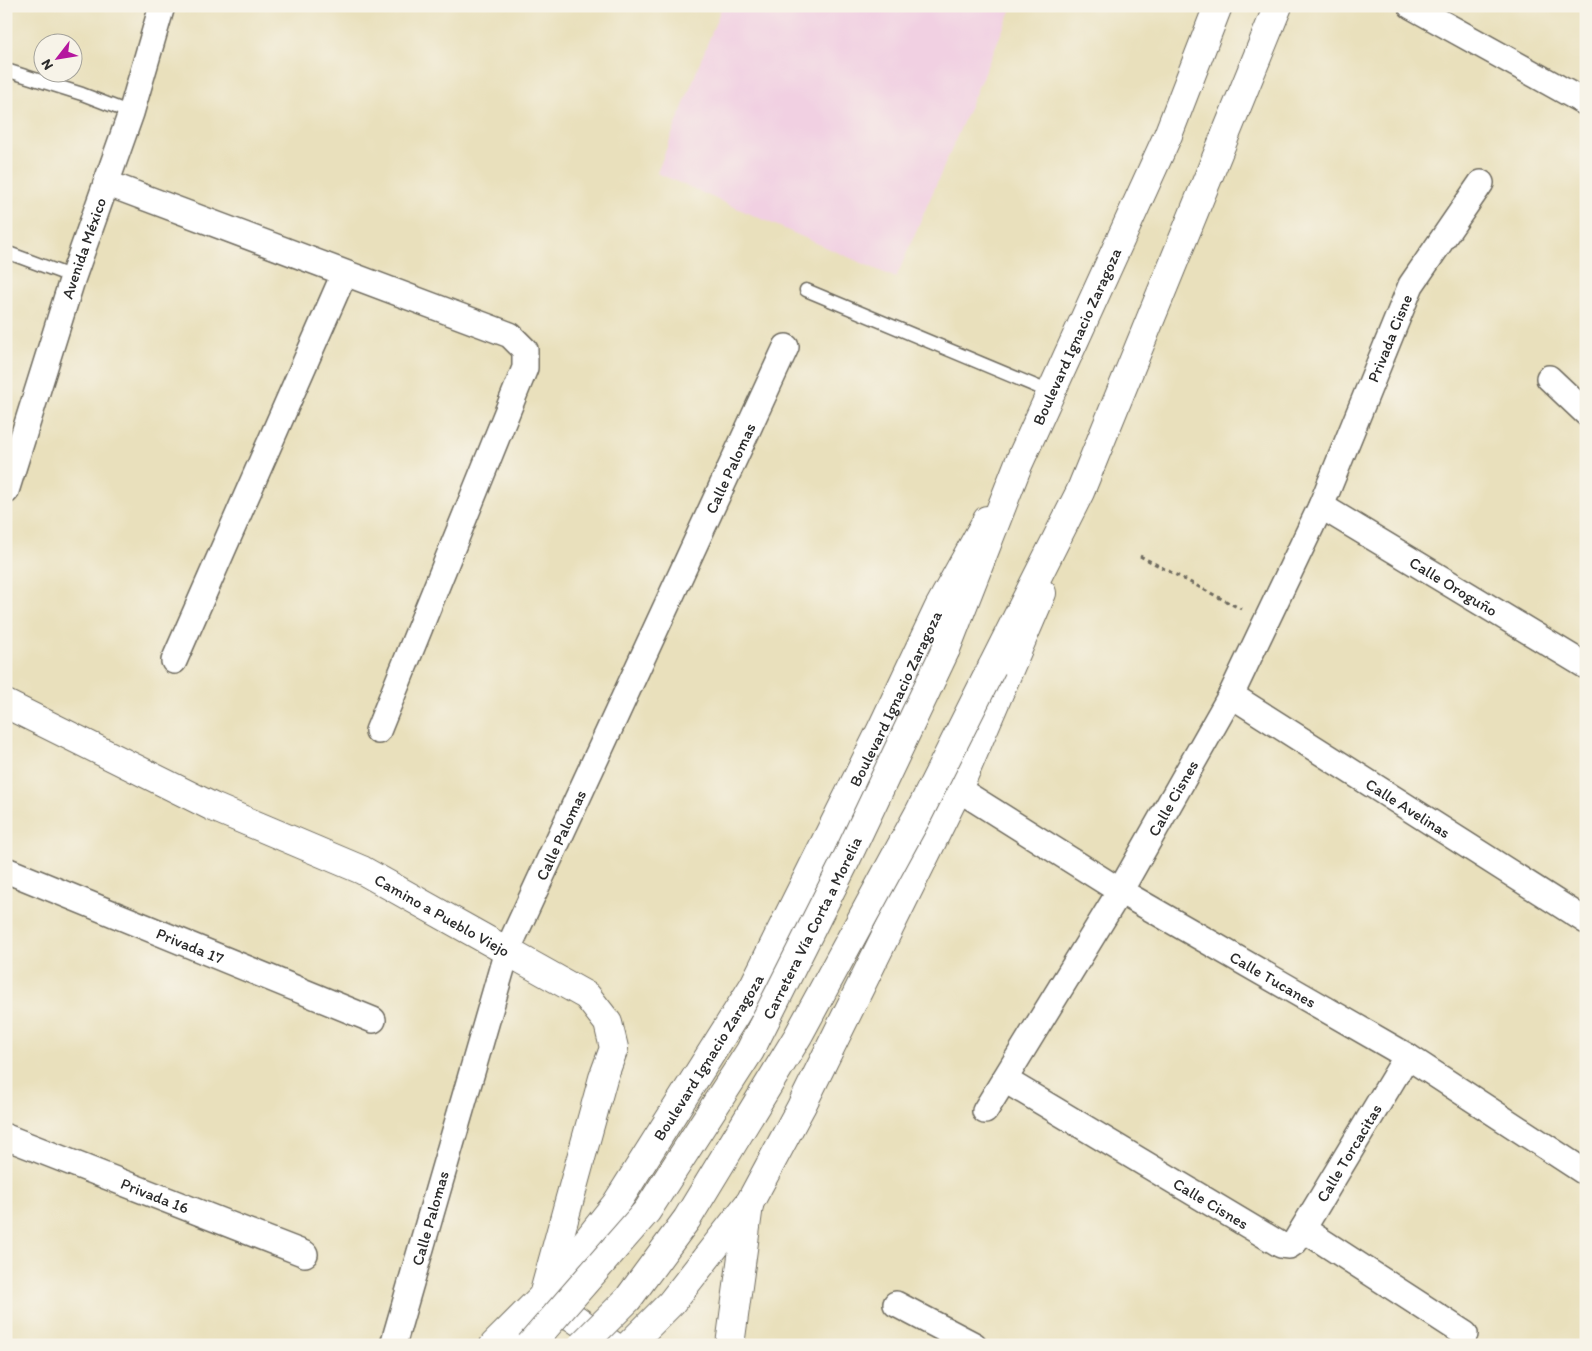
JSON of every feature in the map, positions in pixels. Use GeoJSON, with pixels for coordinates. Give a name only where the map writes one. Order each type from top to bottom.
{"type":"FeatureCollection","features":[{"type":"Feature","properties":{"kind":"main road","name":"Boulevard Ignacio Zaragoza"},"geometry":{"type":"LineString","coordinates":[[494,1345],[543,1296],[616,1204],[754,985],[881,730],[939,607],[1018,464],[1168,135],[1218,6]]}},
{"type":"Feature","properties":{"kind":"main road"},"geometry":{"type":"LineString","coordinates":[[629,1345],[671,1303],[750,1202],[801,1107],[958,789],[1066,536],[1080,492],[1278,6]]}},
{"type":"Feature","properties":{"kind":"main road","name":"Carretera Vía Corta a Morelia"},"geometry":{"type":"LineString","coordinates":[[530,1345],[647,1211],[750,1052],[846,862],[946,649],[1018,464]]}},
{"type":"Feature","properties":{"kind":"main road"},"geometry":{"type":"LineString","coordinates":[[582,1345],[628,1299],[687,1219],[798,1036],[919,813],[1080,492]]}},
{"type":"Feature","properties":{"kind":"main road","name":"Camino a Pueblo Viejo"},"geometry":{"type":"LineString","coordinates":[[6,704],[213,806],[362,870],[587,996],[608,1023],[614,1048],[603,1078],[543,1296]]}},
{"type":"Feature","properties":{"kind":"main road"},"geometry":{"type":"LineString","coordinates":[[730,1345],[750,1202]]}},
{"type":"Feature","properties":{"kind":"main road"},"geometry":{"type":"LineString","coordinates":[[543,1296],[612,1345]]}},
{"type":"Feature","properties":{"kind":"street","name":"Avenida México"},"geometry":{"type":"LineString","coordinates":[[8,484],[73,277],[131,114],[162,6]]}},
{"type":"Feature","properties":{"kind":"street"},"geometry":{"type":"LineString","coordinates":[[1410,6],[1586,103]]}},
{"type":"Feature","properties":{"kind":"street"},"geometry":{"type":"LineString","coordinates":[[106,183],[510,335],[525,350],[525,368],[378,731]]}},
{"type":"Feature","properties":{"kind":"street","name":"Privada Cisne"},"geometry":{"type":"LineString","coordinates":[[1321,506],[1411,286],[1481,183]]}},
{"type":"Feature","properties":{"kind":"street"},"geometry":{"type":"LineString","coordinates":[[174,661],[344,274]]}},
{"type":"Feature","properties":{"kind":"street","name":"Calle Palomas"},"geometry":{"type":"LineString","coordinates":[[394,1345],[507,951],[786,347]]}},
{"type":"Feature","properties":{"kind":"street"},"geometry":{"type":"LineString","coordinates":[[1549,378],[1586,413]]}},
{"type":"Feature","properties":{"kind":"street","name":"Calle Cisnes"},"geometry":{"type":"LineString","coordinates":[[985,1112],[1120,891],[1231,695],[1321,506]]}},
{"type":"Feature","properties":{"kind":"street","name":"Calle Oroguño"},"geometry":{"type":"LineString","coordinates":[[1321,506],[1586,666]]}},
{"type":"Feature","properties":{"kind":"street","name":"Calle Avelinas"},"geometry":{"type":"LineString","coordinates":[[1231,695],[1586,921]]}},
{"type":"Feature","properties":{"kind":"street","name":"Calle Tucanes"},"geometry":{"type":"LineString","coordinates":[[958,789],[1120,891],[1407,1056],[1586,1173]]}},
{"type":"Feature","properties":{"kind":"street","name":"Privada 17"},"geometry":{"type":"LineString","coordinates":[[6,870],[373,1020]]}},
{"type":"Feature","properties":{"kind":"street","name":"Calle Torcacitas"},"geometry":{"type":"LineString","coordinates":[[1296,1237],[1407,1056]]}},
{"type":"Feature","properties":{"kind":"street","name":"Calle Cisnes"},"geometry":{"type":"LineString","coordinates":[[1005,1080],[1281,1245],[1296,1237],[1465,1334]]}},
{"type":"Feature","properties":{"kind":"street","name":"Privada 16"},"geometry":{"type":"LineString","coordinates":[[6,1137],[305,1254]]}},
{"type":"Feature","properties":{"kind":"street"},"geometry":{"type":"LineString","coordinates":[[896,1304],[974,1345]]}},
{"type":"Feature","properties":{"kind":"lane"},"geometry":{"type":"LineString","coordinates":[[6,70],[82,94],[131,114]]}},
{"type":"Feature","properties":{"kind":"lane"},"geometry":{"type":"LineString","coordinates":[[6,252],[73,277]]}},
{"type":"Feature","properties":{"kind":"lane"},"geometry":{"type":"LineString","coordinates":[[806,290],[1050,392]]}},
{"type":"Feature","properties":{"kind":"path"},"geometry":{"type":"LineString","coordinates":[[1140,556],[1266,622]]}},
{"type":"Feature","properties":{"kind":"shaded area"},"geometry":{"type":"Polygon","coordinates":[[[722,6],[1013,6],[896,278],[657,173],[722,6]]]}}]}
